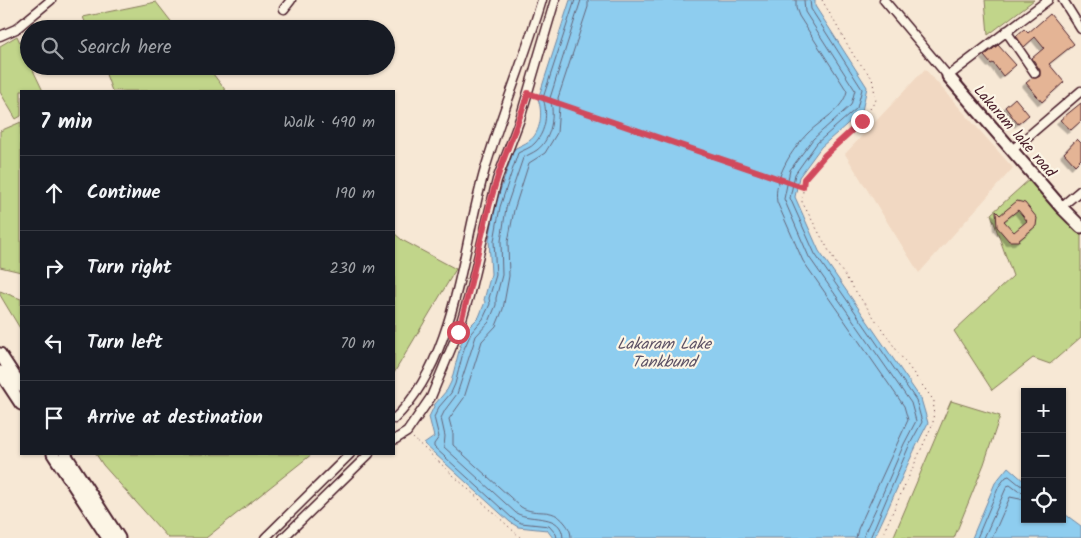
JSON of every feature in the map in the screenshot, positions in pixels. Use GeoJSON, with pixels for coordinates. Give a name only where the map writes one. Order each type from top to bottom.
{"type":"FeatureCollection","features":[{"type":"Feature","properties":{"kind":"street"},"geometry":{"type":"LineString","coordinates":[[26,20],[51,0]]}},
{"type":"Feature","properties":{"kind":"street"},"geometry":{"type":"LineString","coordinates":[[284,9],[290,0]]}},
{"type":"Feature","properties":{"kind":"street"},"geometry":{"type":"LineString","coordinates":[[395,417],[406,407],[420,386],[440,348],[454,301],[486,169],[542,0]]}},
{"type":"Feature","properties":{"kind":"street"},"geometry":{"type":"LineString","coordinates":[[395,439],[407,432],[431,397],[458,332],[469,296],[497,180],[520,119],[555,0]]}},
{"type":"Feature","properties":{"kind":"street"},"geometry":{"type":"LineString","coordinates":[[884,0],[948,76],[1048,0]]}},
{"type":"Feature","properties":{"kind":"street"},"geometry":{"type":"LineString","coordinates":[[1063,0],[1081,29]]}},
{"type":"Feature","properties":{"kind":"street"},"geometry":{"type":"LineString","coordinates":[[0,36],[20,25]]}},
{"type":"Feature","properties":{"kind":"street"},"geometry":{"type":"LineString","coordinates":[[1006,32],[1035,73]]}},
{"type":"Feature","properties":{"kind":"street","name":"Lakaram lake road"},"geometry":{"type":"LineString","coordinates":[[948,76],[1081,228]]}},
{"type":"Feature","properties":{"kind":"street"},"geometry":{"type":"LineString","coordinates":[[1012,150],[1081,91]]}},
{"type":"Feature","properties":{"kind":"street"},"geometry":{"type":"LineString","coordinates":[[1061,207],[1081,190]]}},
{"type":"Feature","properties":{"kind":"street"},"geometry":{"type":"LineString","coordinates":[[0,354],[20,384]]}},
{"type":"Feature","properties":{"kind":"street"},"geometry":{"type":"LineString","coordinates":[[0,372],[20,402]]}},
{"type":"Feature","properties":{"kind":"street"},"geometry":{"type":"LineString","coordinates":[[54,455],[108,538]]}},
{"type":"Feature","properties":{"kind":"street"},"geometry":{"type":"LineString","coordinates":[[66,455],[119,538]]}},
{"type":"Feature","properties":{"kind":"street"},"geometry":{"type":"LineString","coordinates":[[265,538],[349,455]]}},
{"type":"Feature","properties":{"kind":"street"},"geometry":{"type":"LineString","coordinates":[[283,538],[367,455]]}},
{"type":"Feature","properties":{"kind":"path"},"geometry":{"type":"LineString","coordinates":[[822,0],[854,56],[872,78],[876,100],[862,121],[825,155],[804,179],[802,202],[834,260],[900,355],[934,400],[933,423],[881,538]]}},
{"type":"Feature","properties":{"kind":"path"},"geometry":{"type":"LineString","coordinates":[[528,93],[803,187]]}},
{"type":"Feature","properties":{"kind":"path"},"geometry":{"type":"LineString","coordinates":[[407,432],[521,538]]}},
{"type":"Feature","properties":{"kind":"shaded area"},"geometry":{"type":"Polygon","coordinates":[[[925,69],[1013,168],[919,273],[845,154],[925,69]]]}},
{"type":"Feature","properties":{"kind":"green space"},"geometry":{"type":"Polygon","coordinates":[[[985,0],[1034,0],[988,35],[985,0]]]}},
{"type":"Feature","properties":{"kind":"green space"},"geometry":{"type":"Polygon","coordinates":[[[156,2],[170,20],[84,20],[83,17],[156,2]]]}},
{"type":"Feature","properties":{"kind":"green space"},"geometry":{"type":"Polygon","coordinates":[[[17,36],[20,42],[20,75],[35,75],[43,90],[20,90],[20,117],[16,119],[0,92],[0,46],[17,36]]]}},
{"type":"Feature","properties":{"kind":"green space"},"geometry":{"type":"Polygon","coordinates":[[[106,75],[214,75],[225,90],[112,90],[106,75]]]}},
{"type":"Feature","properties":{"kind":"green space"},"geometry":{"type":"Polygon","coordinates":[[[20,122],[20,272],[0,267],[0,131],[20,122]]]}},
{"type":"Feature","properties":{"kind":"green space"},"geometry":{"type":"Polygon","coordinates":[[[1031,178],[1081,231],[1081,337],[1050,364],[1033,358],[992,390],[954,331],[1013,276],[991,214],[1031,178]]]}},
{"type":"Feature","properties":{"kind":"green space"},"geometry":{"type":"Polygon","coordinates":[[[395,234],[402,240],[456,269],[395,371],[395,234]]]}},
{"type":"Feature","properties":{"kind":"green space"},"geometry":{"type":"Polygon","coordinates":[[[0,291],[20,299],[20,328],[0,295],[0,291]]]}},
{"type":"Feature","properties":{"kind":"green space"},"geometry":{"type":"Polygon","coordinates":[[[951,401],[1000,416],[984,464],[954,538],[893,538],[951,401]]]}},
{"type":"Feature","properties":{"kind":"green space"},"geometry":{"type":"Polygon","coordinates":[[[97,455],[311,455],[206,538],[168,538],[103,465],[97,455]]]}},
{"type":"Feature","properties":{"kind":"water","name":"Lakaram Lake Tankbund"},"geometry":{"type":"Polygon","coordinates":[[[570,0],[815,0],[815,6],[867,87],[862,111],[821,147],[799,177],[795,197],[819,251],[921,399],[928,423],[874,538],[553,538],[547,530],[518,527],[510,522],[424,444],[434,437],[429,417],[435,404],[451,382],[466,330],[479,317],[485,302],[491,274],[489,240],[495,206],[514,149],[529,141],[538,128],[541,116],[538,99],[570,0]]]}},
{"type":"Feature","properties":{"kind":"water"},"geometry":{"type":"Polygon","coordinates":[[[1008,467],[1021,478],[1021,523],[1066,523],[1066,515],[1081,526],[1081,538],[972,538],[995,483],[1008,467]]]}},
{"type":"Feature","properties":{"kind":"building"},"geometry":{"type":"Polygon","coordinates":[[[1050,14],[1074,44],[1049,64],[1064,82],[1042,102],[1026,83],[1032,78],[1040,76],[1040,70],[1032,58],[1044,48],[1035,37],[1024,47],[1016,36],[1024,29],[1028,33],[1050,14]]]}},
{"type":"Feature","properties":{"kind":"building"},"geometry":{"type":"Polygon","coordinates":[[[998,45],[1016,65],[1003,76],[993,63],[991,64],[984,56],[998,45]]]}},
{"type":"Feature","properties":{"kind":"building"},"geometry":{"type":"Polygon","coordinates":[[[1015,98],[1029,115],[1018,124],[1005,107],[1015,98]]]}},
{"type":"Feature","properties":{"kind":"building"},"geometry":{"type":"Polygon","coordinates":[[[1081,103],[1081,121],[1071,130],[1060,120],[1081,103]]]}},
{"type":"Feature","properties":{"kind":"building"},"geometry":{"type":"Polygon","coordinates":[[[1077,139],[1081,143],[1081,159],[1075,165],[1064,153],[1077,139]]]}},
{"type":"Feature","properties":{"kind":"building"},"geometry":{"type":"Polygon","coordinates":[[[1017,201],[1025,203],[1037,218],[1036,226],[1018,241],[1009,241],[997,227],[996,211],[1000,215],[1017,201]],[[1018,210],[1004,221],[1014,232],[1027,221],[1018,210]]]}},
{"type":"Feature","properties":{"kind":"route"},"geometry":{"type":"LineString","coordinates":[[458,332],[469,296],[497,180],[528,93],[803,187],[804,179],[825,155],[862,121]]}}]}
